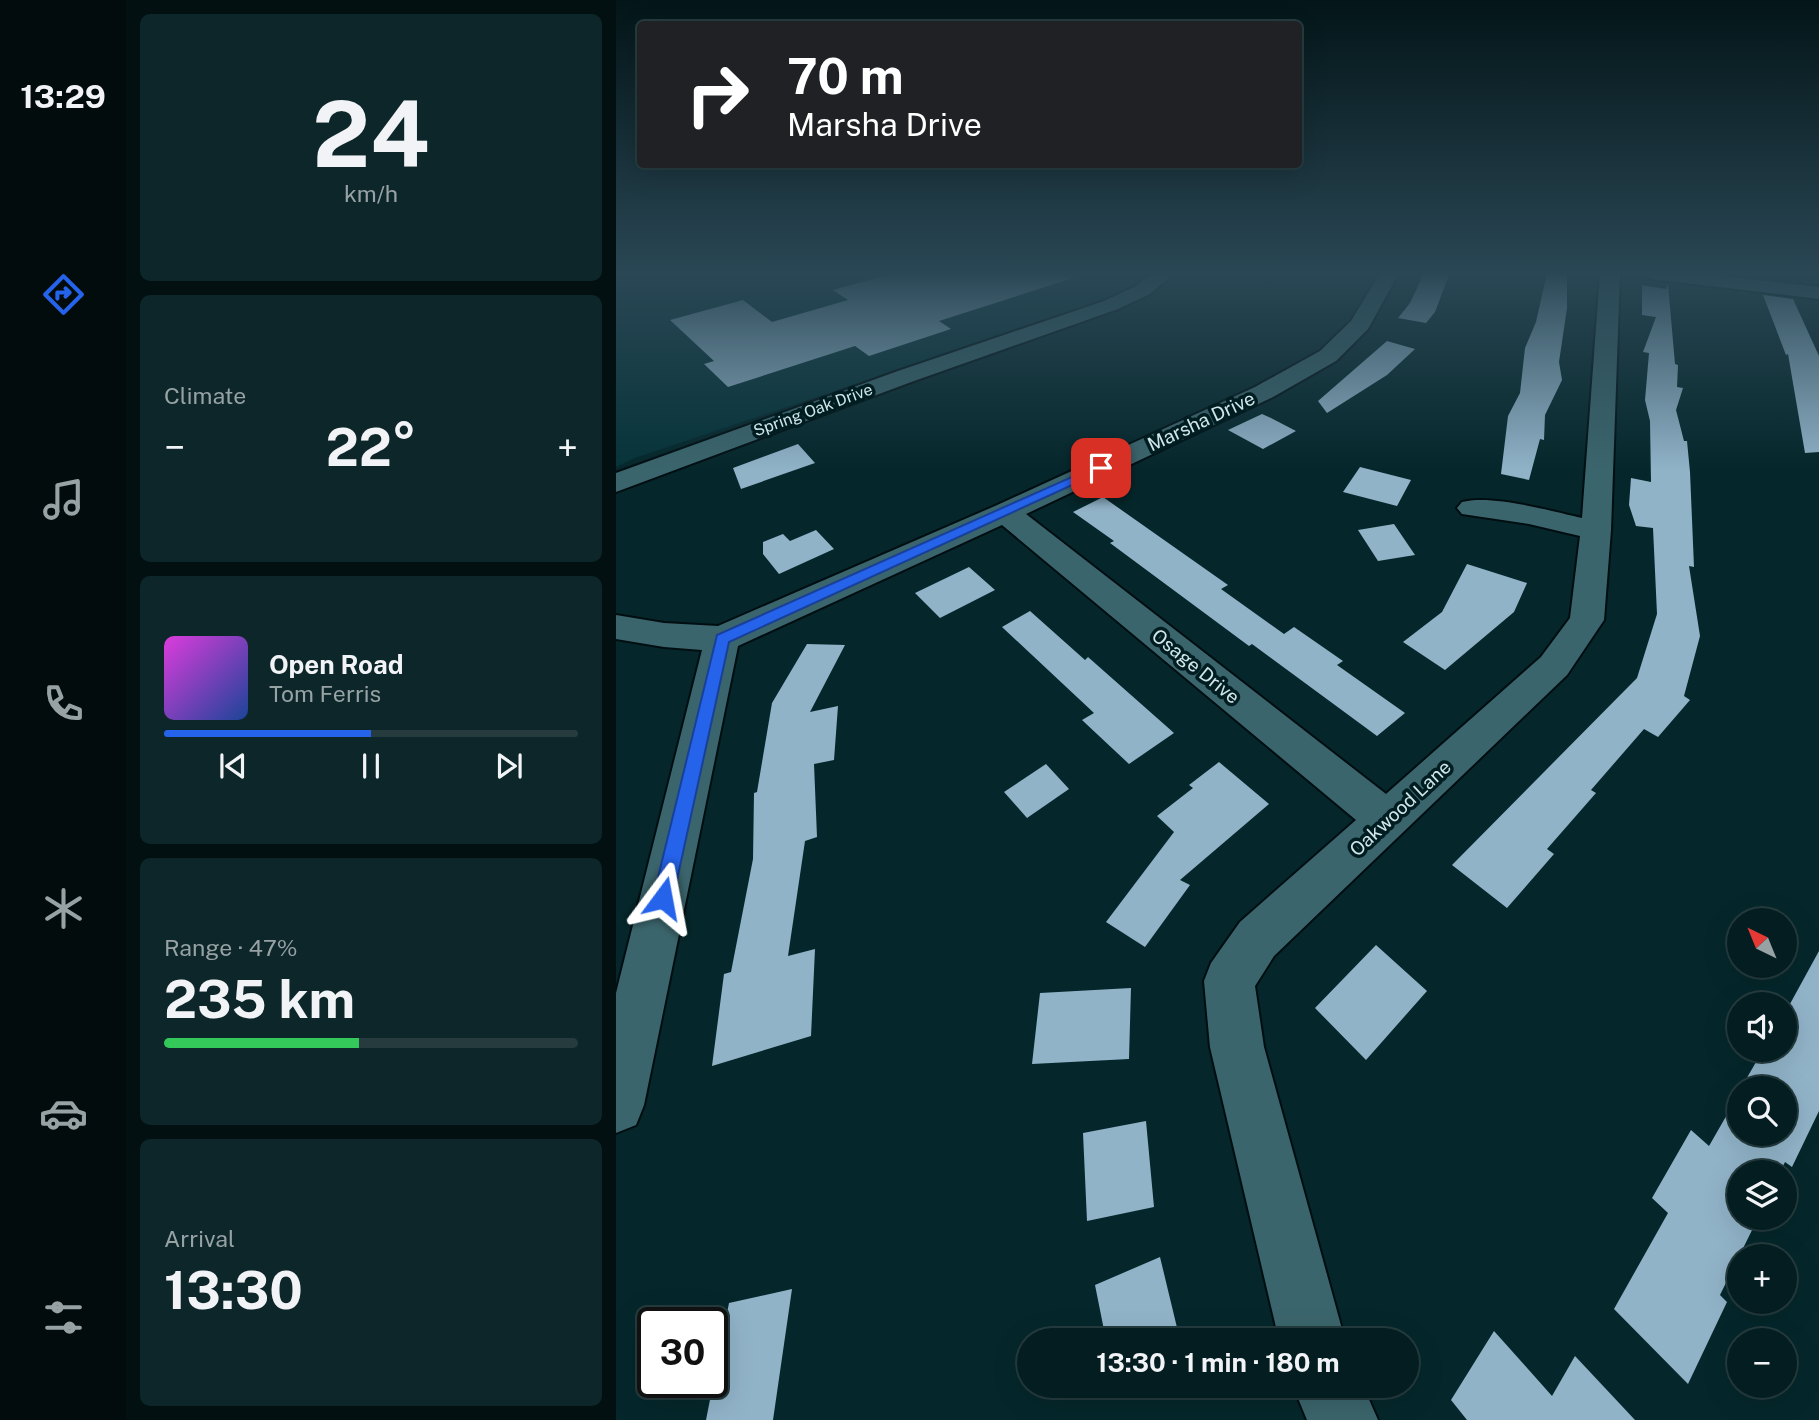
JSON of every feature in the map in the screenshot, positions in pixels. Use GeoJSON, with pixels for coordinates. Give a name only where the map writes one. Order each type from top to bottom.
{"type":"FeatureCollection","features":[{"type":"Feature","properties":{"kind":"street","name":"Spring Oak Drive"},"geometry":{"type":"LineString","coordinates":[[616,483],[1012,339]]}},
{"type":"Feature","properties":{"kind":"street","name":"Marsha Drive"},"geometry":{"type":"LineString","coordinates":[[722,639],[1264,392],[1328,355],[1344,339]]}},
{"type":"Feature","properties":{"kind":"street","name":"Oakwood Lane"},"geometry":{"type":"LineString","coordinates":[[1309,1328],[1237,1047],[1229,981],[1257,939],[1554,666],[1587,620],[1607,339]]}},
{"type":"Feature","properties":{"kind":"street"},"geometry":{"type":"LineString","coordinates":[[1472,508],[1529,515],[1595,530]]}},
{"type":"Feature","properties":{"kind":"street","name":"Osage Drive"},"geometry":{"type":"LineString","coordinates":[[1005,512],[1387,820]]}},
{"type":"Feature","properties":{"kind":"street"},"geometry":{"type":"LineString","coordinates":[[616,627],[664,635],[722,639],[616,1105]]}},
{"type":"Feature","properties":{"kind":"street"},"geometry":{"type":"LineString","coordinates":[[1332,1398],[1343,1420]]}},
{"type":"Feature","properties":{"kind":"shaded area"},"geometry":{"type":"Polygon","coordinates":[[[616,339],[987,339],[635,458],[616,467],[616,339]]]}},
{"type":"Feature","properties":{"kind":"building"},"geometry":{"type":"Polygon","coordinates":[[[691,339],[920,339],[869,356],[855,346],[728,387],[704,364],[714,361],[691,339]]]}},
{"type":"Feature","properties":{"kind":"building"},"geometry":{"type":"Polygon","coordinates":[[[1529,339],[1562,339],[1559,362],[1562,380],[1545,415],[1544,440],[1540,439],[1529,480],[1501,474],[1508,416],[1520,393],[1525,348],[1529,339]]]}},
{"type":"Feature","properties":{"kind":"building"},"geometry":{"type":"Polygon","coordinates":[[[1648,339],[1673,339],[1675,364],[1678,365],[1677,387],[1683,388],[1676,410],[1684,441],[1687,441],[1694,567],[1689,566],[1700,636],[1684,696],[1690,700],[1658,737],[1644,729],[1591,790],[1596,793],[1547,849],[1554,854],[1507,908],[1452,865],[1637,678],[1657,614],[1653,528],[1636,526],[1629,505],[1631,478],[1651,482],[1650,421],[1645,400],[1649,353],[1643,352],[1648,339]]]}},
{"type":"Feature","properties":{"kind":"building"},"geometry":{"type":"Polygon","coordinates":[[[1780,339],[1811,339],[1819,356],[1819,452],[1805,453],[1788,354],[1786,355],[1780,339]]]}},
{"type":"Feature","properties":{"kind":"building"},"geometry":{"type":"Polygon","coordinates":[[[1387,341],[1415,349],[1387,375],[1327,413],[1318,401],[1387,341]]]}},
{"type":"Feature","properties":{"kind":"building"},"geometry":{"type":"Polygon","coordinates":[[[1262,414],[1296,431],[1263,449],[1228,430],[1262,414]]]}},
{"type":"Feature","properties":{"kind":"building"},"geometry":{"type":"Polygon","coordinates":[[[798,444],[815,463],[741,489],[733,468],[798,444]]]}},
{"type":"Feature","properties":{"kind":"building"},"geometry":{"type":"Polygon","coordinates":[[[1360,467],[1411,480],[1397,506],[1343,492],[1360,467]]]}},
{"type":"Feature","properties":{"kind":"building"},"geometry":{"type":"Polygon","coordinates":[[[1103,497],[1228,585],[1221,589],[1284,634],[1294,627],[1343,661],[1337,665],[1405,713],[1377,736],[1252,644],[1249,646],[1110,543],[1114,541],[1073,512],[1103,497]]]}},
{"type":"Feature","properties":{"kind":"building"},"geometry":{"type":"Polygon","coordinates":[[[1394,524],[1415,555],[1378,561],[1358,530],[1394,524]]]}},
{"type":"Feature","properties":{"kind":"building"},"geometry":{"type":"Polygon","coordinates":[[[816,530],[834,549],[779,574],[763,554],[763,542],[783,534],[790,541],[816,530]]]}},
{"type":"Feature","properties":{"kind":"building"},"geometry":{"type":"Polygon","coordinates":[[[1467,564],[1527,583],[1514,612],[1445,670],[1403,642],[1442,612],[1467,564]]]}},
{"type":"Feature","properties":{"kind":"building"},"geometry":{"type":"Polygon","coordinates":[[[969,567],[995,590],[940,618],[915,593],[969,567]]]}},
{"type":"Feature","properties":{"kind":"building"},"geometry":{"type":"Polygon","coordinates":[[[1030,611],[1085,660],[1088,657],[1174,733],[1129,764],[1082,720],[1094,713],[1002,627],[1030,611]]]}},
{"type":"Feature","properties":{"kind":"building"},"geometry":{"type":"Polygon","coordinates":[[[807,644],[845,645],[810,712],[838,706],[834,760],[814,764],[817,837],[805,841],[788,956],[815,949],[811,1036],[712,1066],[724,974],[731,972],[753,859],[754,793],[757,792],[772,703],[807,644]]]}},
{"type":"Feature","properties":{"kind":"building"},"geometry":{"type":"Polygon","coordinates":[[[1219,762],[1269,804],[1180,880],[1190,885],[1145,947],[1106,922],[1174,832],[1157,816],[1193,788],[1189,785],[1219,762]]]}},
{"type":"Feature","properties":{"kind":"building"},"geometry":{"type":"Polygon","coordinates":[[[1046,764],[1069,789],[1027,818],[1004,792],[1046,764]]]}},
{"type":"Feature","properties":{"kind":"building"},"geometry":{"type":"Polygon","coordinates":[[[1376,945],[1427,991],[1366,1060],[1315,1008],[1376,945]]]}},
{"type":"Feature","properties":{"kind":"building"},"geometry":{"type":"Polygon","coordinates":[[[1819,951],[1819,1111],[1795,1160],[1727,1160],[1727,1230],[1752,1230],[1745,1244],[1727,1244],[1727,1281],[1720,1295],[1727,1302],[1688,1384],[1614,1309],[1668,1213],[1652,1198],[1691,1130],[1709,1146],[1727,1115],[1727,1146],[1797,1146],[1797,1076],[1748,1076],[1756,1062],[1797,1062],[1797,992],[1819,951]]]}},
{"type":"Feature","properties":{"kind":"building"},"geometry":{"type":"Polygon","coordinates":[[[1131,988],[1129,1059],[1032,1064],[1040,993],[1131,988]]]}},
{"type":"Feature","properties":{"kind":"building"},"geometry":{"type":"Polygon","coordinates":[[[1146,1121],[1154,1207],[1087,1221],[1083,1133],[1146,1121]]]}},
{"type":"Feature","properties":{"kind":"building"},"geometry":{"type":"Polygon","coordinates":[[[1160,1257],[1177,1328],[1104,1328],[1095,1285],[1160,1257]]]}},
{"type":"Feature","properties":{"kind":"building"},"geometry":{"type":"Polygon","coordinates":[[[792,1289],[773,1420],[706,1420],[710,1398],[728,1398],[729,1303],[792,1289]]]}},
{"type":"Feature","properties":{"kind":"building"},"geometry":{"type":"Polygon","coordinates":[[[1494,1331],[1552,1396],[1575,1356],[1635,1420],[1467,1420],[1451,1400],[1494,1331]]]}},
{"type":"Feature","properties":{"kind":"route"},"geometry":{"type":"LineString","coordinates":[[663,898],[722,639],[1101,468]]}}]}
